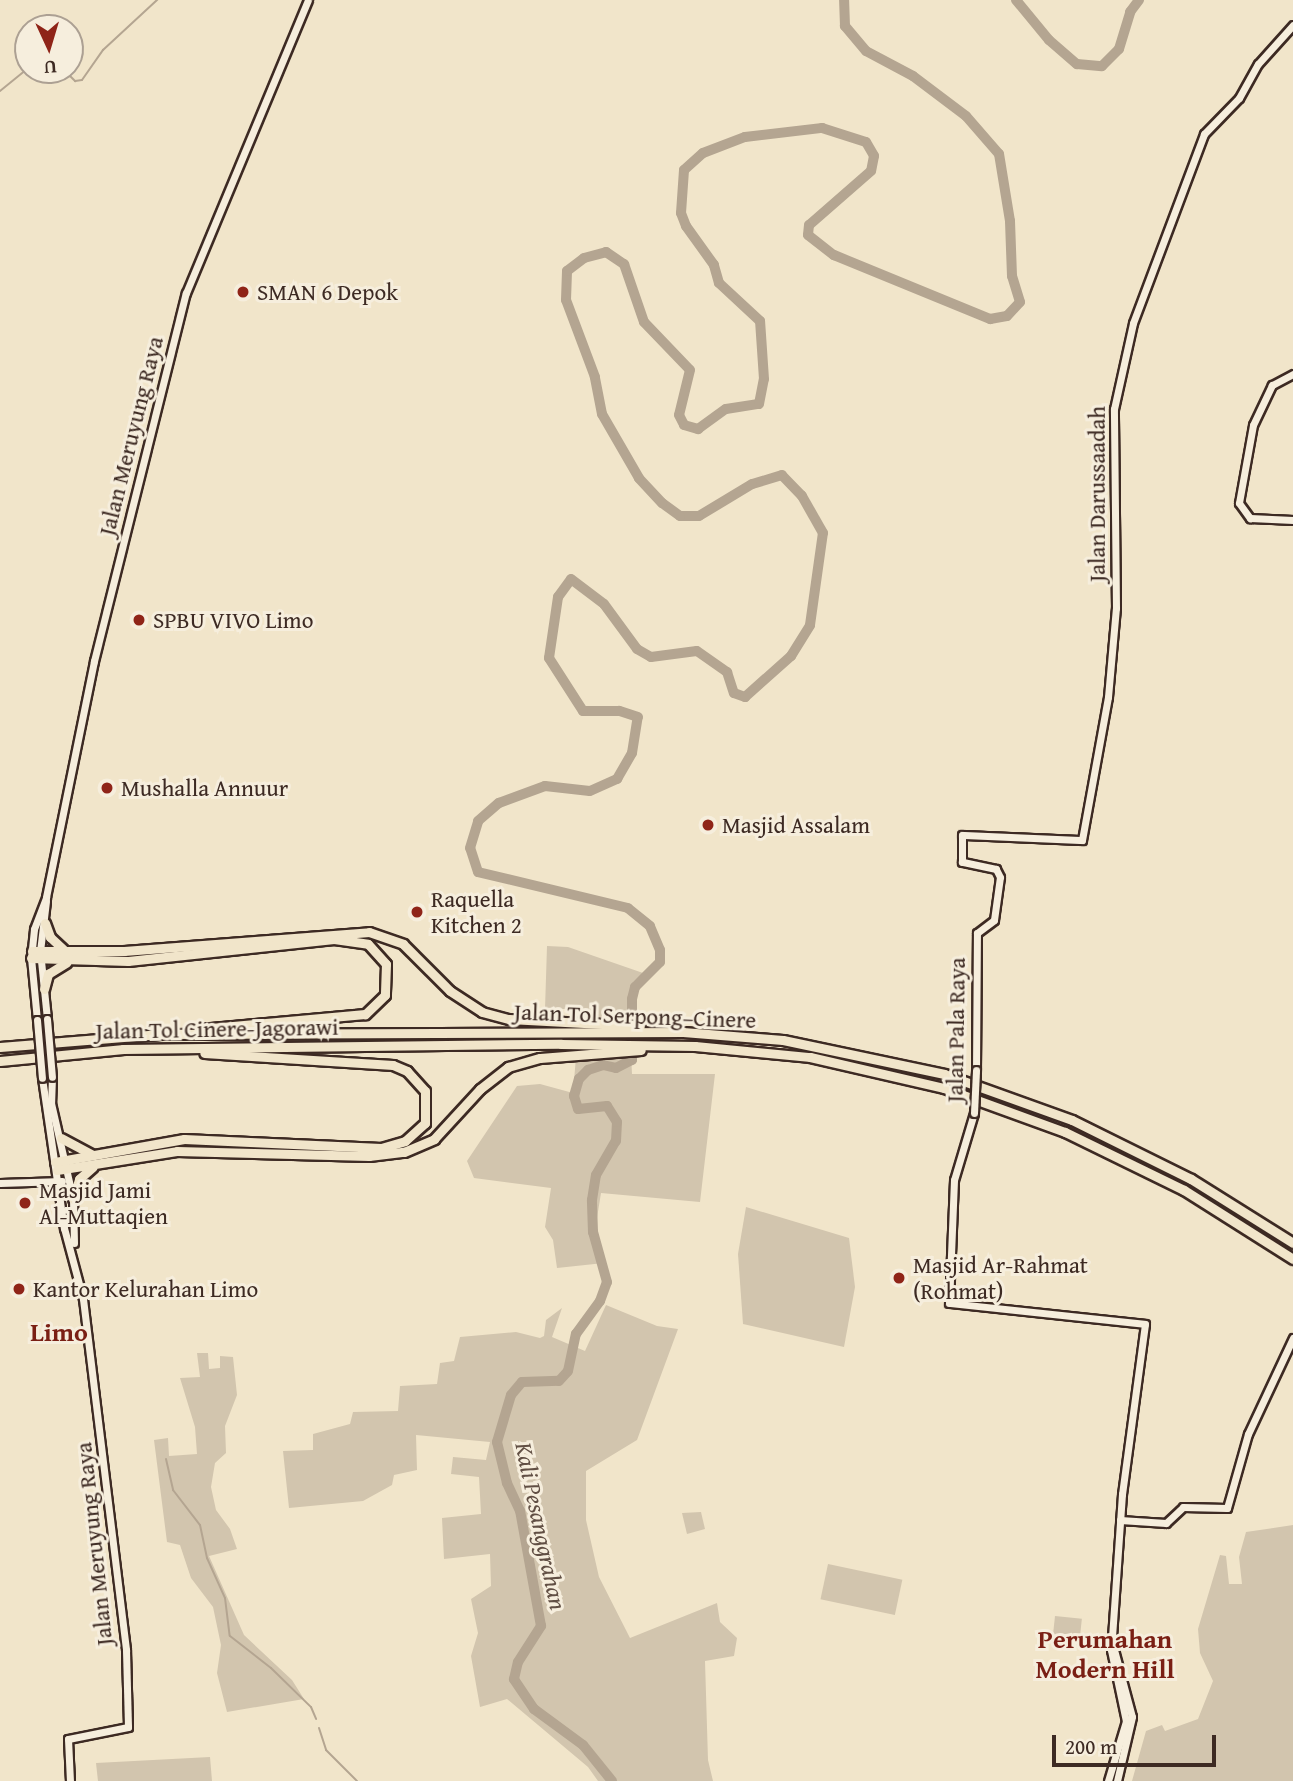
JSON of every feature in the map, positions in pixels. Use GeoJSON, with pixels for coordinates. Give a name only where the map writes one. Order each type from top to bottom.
{"type":"FeatureCollection","features":[{"type":"Feature","properties":{"kind":"highway"},"geometry":{"type":"LineString","coordinates":[[45,923],[56,945],[75,955]]}},
{"type":"Feature","properties":{"kind":"highway"},"geometry":{"type":"LineString","coordinates":[[44,989],[57,965],[75,955],[369,932],[402,944],[450,991],[482,1012],[560,1026]]}},
{"type":"Feature","properties":{"kind":"highway"},"geometry":{"type":"LineString","coordinates":[[36,955],[223,954],[334,939],[368,943],[386,964],[385,995],[365,1014],[160,1034]]}},
{"type":"Feature","properties":{"kind":"highway","name":"Jalan Tol Serpong–Cinere"},"geometry":{"type":"LineString","coordinates":[[436,1031],[560,1026],[683,1030],[878,1057],[1010,1096],[1142,1152],[1293,1242]]}},
{"type":"Feature","properties":{"kind":"highway","name":"Jalan Tol Cinere-Jagorawi"},"geometry":{"type":"LineString","coordinates":[[0,1047],[160,1034],[436,1031]]}},
{"type":"Feature","properties":{"kind":"highway","name":"Jalan Tol Cinere-Jagorawi"},"geometry":{"type":"LineString","coordinates":[[0,1061],[123,1049],[436,1048],[561,1044],[683,1046]]}},
{"type":"Feature","properties":{"kind":"highway"},"geometry":{"type":"LineString","coordinates":[[56,1166],[177,1151],[369,1156],[404,1152],[434,1139],[501,1071],[525,1060],[683,1046]]}},
{"type":"Feature","properties":{"kind":"highway","name":"Jalan Tol Serpong–Cinere"},"geometry":{"type":"LineString","coordinates":[[683,1046],[798,1056],[883,1072],[1009,1110],[1109,1151],[1185,1190],[1293,1259]]}},
{"type":"Feature","properties":{"kind":"highway"},"geometry":{"type":"LineString","coordinates":[[73,1199],[79,1179],[96,1160],[184,1139],[381,1148],[416,1134],[428,1112],[420,1082],[407,1071],[376,1061],[123,1049]]}},
{"type":"Feature","properties":{"kind":"highway"},"geometry":{"type":"LineString","coordinates":[[61,1138],[96,1160]]}},
{"type":"Feature","properties":{"kind":"street","name":"Jalan Meruyung Raya"},"geometry":{"type":"LineString","coordinates":[[74,1255],[64,1227],[60,1182],[42,1079],[37,1020],[36,955],[71,757],[186,293],[308,0]]}},
{"type":"Feature","properties":{"kind":"street","name":"Jalan Darussaadah"},"geometry":{"type":"LineString","coordinates":[[962,835],[1082,840],[1108,697],[1116,608],[1114,409],[1133,323],[1204,134],[1239,98],[1258,64],[1293,24]]}},
{"type":"Feature","properties":{"kind":"street"},"geometry":{"type":"LineString","coordinates":[[1293,374],[1272,385],[1253,425],[1239,503],[1250,518],[1293,520]]}},
{"type":"Feature","properties":{"kind":"street","name":"Jalan Pala Raya"},"geometry":{"type":"LineString","coordinates":[[962,835],[962,862],[996,869],[1000,877],[995,919],[977,933],[974,1113],[954,1180],[949,1303],[1145,1324],[1120,1520]]}},
{"type":"Feature","properties":{"kind":"street","name":"Jalan Meruyung Raya"},"geometry":{"type":"LineString","coordinates":[[46,897],[45,923],[36,955],[44,989],[52,1077],[51,1103],[73,1199],[74,1255],[121,1598],[128,1727],[68,1739],[69,1781]]}},
{"type":"Feature","properties":{"kind":"street"},"geometry":{"type":"LineString","coordinates":[[0,1183],[69,1180]]}},
{"type":"Feature","properties":{"kind":"street"},"geometry":{"type":"LineString","coordinates":[[1108,1781],[1126,1721],[1112,1646],[1120,1520],[1169,1522],[1183,1507],[1227,1508],[1248,1434],[1293,1338]]}},
{"type":"Feature","properties":{"kind":"street"},"geometry":{"type":"LineString","coordinates":[[1112,1646],[1132,1717],[1117,1781]]}},
{"type":"Feature","properties":{"kind":"shaded area"},"geometry":{"type":"Polygon","coordinates":[[[547,946],[568,947],[643,973],[633,982],[629,1008],[632,1074],[715,1074],[700,1202],[601,1193],[596,1224],[604,1263],[557,1268],[553,1240],[545,1227],[551,1188],[474,1178],[467,1161],[517,1086],[540,1084],[573,1093],[580,1009],[545,1009],[547,946]]]}},
{"type":"Feature","properties":{"kind":"shaded area"},"geometry":{"type":"Polygon","coordinates":[[[746,1207],[849,1238],[855,1287],[844,1347],[743,1324],[738,1254],[746,1207]]]}},
{"type":"Feature","properties":{"kind":"shaded area"},"geometry":{"type":"Polygon","coordinates":[[[606,1305],[657,1326],[678,1329],[637,1440],[586,1471],[586,1520],[599,1577],[630,1638],[717,1603],[720,1622],[737,1638],[734,1656],[705,1661],[708,1760],[713,1781],[598,1781],[588,1767],[507,1699],[480,1707],[471,1656],[478,1633],[471,1599],[491,1586],[490,1554],[444,1559],[442,1518],[481,1514],[479,1477],[451,1474],[453,1457],[486,1460],[490,1442],[416,1435],[417,1470],[394,1475],[392,1485],[363,1501],[289,1508],[283,1451],[313,1450],[313,1434],[350,1424],[353,1412],[398,1411],[400,1386],[437,1384],[440,1363],[454,1361],[460,1337],[516,1332],[540,1338],[544,1336],[546,1320],[562,1308],[552,1337],[585,1351],[606,1305]]]}},
{"type":"Feature","properties":{"kind":"shaded area"},"geometry":{"type":"Polygon","coordinates":[[[197,1353],[208,1353],[209,1369],[220,1368],[220,1356],[233,1357],[237,1395],[225,1426],[226,1453],[215,1463],[211,1487],[216,1510],[230,1529],[237,1549],[209,1556],[244,1635],[292,1680],[304,1699],[227,1712],[217,1673],[221,1645],[213,1607],[191,1578],[180,1545],[167,1542],[154,1440],[168,1438],[169,1456],[197,1454],[195,1427],[180,1378],[200,1377],[197,1353]]]}},
{"type":"Feature","properties":{"kind":"shaded area"},"geometry":{"type":"Polygon","coordinates":[[[701,1512],[705,1529],[687,1534],[682,1513],[701,1512]]]}},
{"type":"Feature","properties":{"kind":"shaded area"},"geometry":{"type":"Polygon","coordinates":[[[1293,1525],[1293,1781],[1132,1781],[1146,1731],[1162,1725],[1165,1731],[1198,1719],[1213,1681],[1200,1653],[1198,1629],[1220,1555],[1226,1556],[1229,1584],[1242,1584],[1239,1557],[1246,1532],[1293,1525]]]}},
{"type":"Feature","properties":{"kind":"shaded area"},"geometry":{"type":"Polygon","coordinates":[[[828,1564],[902,1580],[895,1615],[821,1599],[828,1564]]]}},
{"type":"Feature","properties":{"kind":"shaded area"},"geometry":{"type":"Polygon","coordinates":[[[1055,1616],[1082,1619],[1079,1646],[1052,1643],[1055,1616]]]}},
{"type":"Feature","properties":{"kind":"shaded area"},"geometry":{"type":"Polygon","coordinates":[[[210,1757],[212,1781],[98,1781],[96,1763],[210,1757]]]}},
{"type":"Feature","properties":{"kind":"waterway"},"geometry":{"type":"LineString","coordinates":[[84,77],[103,50],[157,0]]}},
{"type":"Feature","properties":{"kind":"waterway","name":"Kali Pesanggrahan"},"geometry":{"type":"LineString","coordinates":[[612,1781],[583,1745],[534,1709],[514,1679],[518,1662],[541,1626],[520,1511],[507,1483],[497,1442],[511,1395],[522,1382],[559,1381],[568,1371],[576,1334],[600,1301],[607,1282],[593,1232],[592,1200],[596,1175],[616,1141],[617,1122],[607,1106],[578,1109],[574,1096],[579,1079],[588,1070],[603,1065],[616,1068],[632,1060],[632,999],[635,987],[660,962],[660,950],[650,926],[628,908],[478,872],[470,848],[478,821],[499,803],[545,786],[590,791],[617,779],[632,753],[638,717],[619,711],[583,711],[549,658],[558,597],[571,579],[604,604],[637,649],[651,657],[697,651],[727,672],[734,693],[745,697],[791,656],[810,625],[823,533],[802,496],[782,475],[752,484],[699,516],[680,516],[662,503],[639,478],[602,414],[595,377],[566,300],[567,271],[584,258],[606,252],[624,264],[644,322],[690,370],[679,415],[684,425],[698,429],[726,409],[759,404],[764,379],[760,321],[719,283],[714,265],[686,226],[681,213],[684,170],[703,153],[745,137],[822,128],[866,142],[874,156],[871,171],[809,225],[808,235],[834,255],[990,319],[1007,316],[1020,302],[1012,276],[1010,221],[999,154],[966,116],[913,76],[866,51],[845,26],[844,0]]}},
{"type":"Feature","properties":{"kind":"waterway","name":"Kali Pesanggrahan"},"geometry":{"type":"LineString","coordinates":[[1016,0],[1049,40],[1077,64],[1102,66],[1119,49],[1130,12],[1139,0]]}},
{"type":"Feature","properties":{"kind":"waterway"},"geometry":{"type":"LineString","coordinates":[[0,91],[14,80]]}},
{"type":"Feature","properties":{"kind":"waterway"},"geometry":{"type":"LineString","coordinates":[[166,1459],[173,1490],[200,1525],[207,1558],[225,1598],[230,1636],[271,1668],[311,1707],[316,1719]]}},
{"type":"Feature","properties":{"kind":"waterway"},"geometry":{"type":"LineString","coordinates":[[319,1728],[326,1750],[357,1781]]}},
{"type":"Feature","properties":{"kind":"place","name":"SMAN 6 Depok"},"geometry":{"type":"Point","coordinates":[243,292]}},
{"type":"Feature","properties":{"kind":"place","name":"SPBU VIVO Limo"},"geometry":{"type":"Point","coordinates":[139,620]}},
{"type":"Feature","properties":{"kind":"place","name":"Mushalla Annuur"},"geometry":{"type":"Point","coordinates":[107,788]}},
{"type":"Feature","properties":{"kind":"place","name":"Masjid Assalam"},"geometry":{"type":"Point","coordinates":[708,825]}},
{"type":"Feature","properties":{"kind":"place","name":"Raquella Kitchen 2"},"geometry":{"type":"Point","coordinates":[417,912]}},
{"type":"Feature","properties":{"kind":"place","name":"Masjid Jami Al-Muttaqien"},"geometry":{"type":"Point","coordinates":[25,1203]}},
{"type":"Feature","properties":{"kind":"place","name":"Masjid Ar-Rahmat (Rohmat)"},"geometry":{"type":"Point","coordinates":[899,1278]}},
{"type":"Feature","properties":{"kind":"place","name":"Kantor Kelurahan Limo"},"geometry":{"type":"Point","coordinates":[19,1289]}},
{"type":"Feature","properties":{"kind":"district","name":"Limo"},"geometry":{"type":"Point","coordinates":[59,1332]}},
{"type":"Feature","properties":{"kind":"district","name":"Perumahan Modern Hill"},"geometry":{"type":"Point","coordinates":[1105,1654]}}]}
